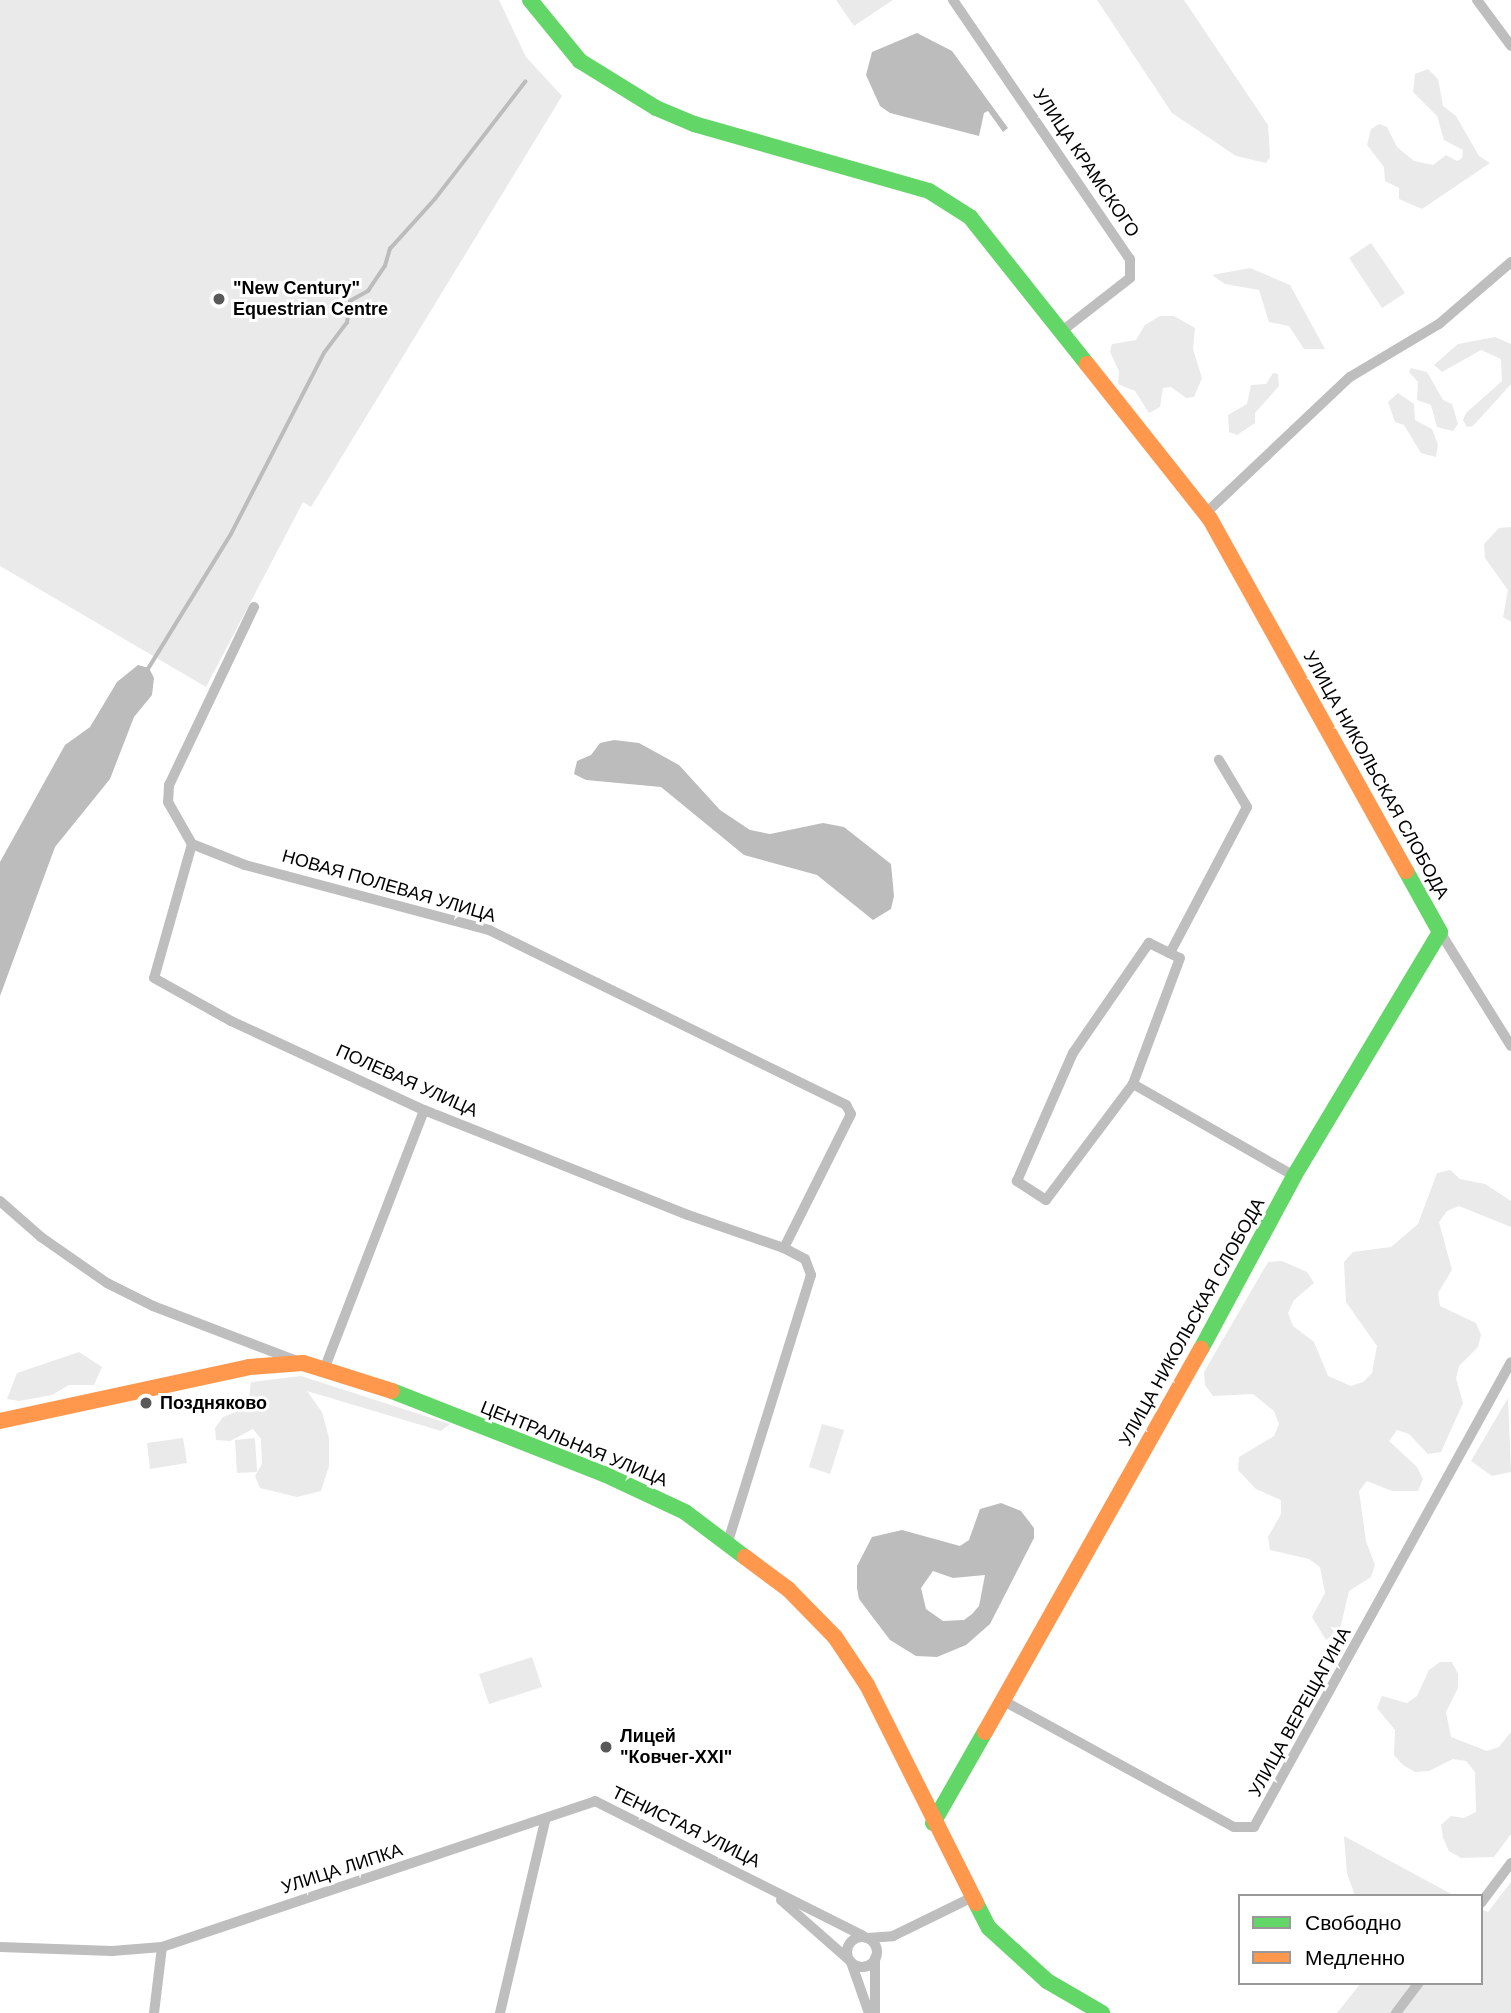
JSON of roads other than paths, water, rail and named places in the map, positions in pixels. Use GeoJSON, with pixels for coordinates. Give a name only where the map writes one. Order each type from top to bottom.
{"type":"FeatureCollection","features":[{"type":"Feature","properties":{"kind":"street","name":"УЛИЦА НИКОЛЬСКАЯ СЛОБОДА"},"geometry":{"type":"LineString","coordinates":[[530,0],[580,61],[656,108],[694,124],[929,191],[955,205],[1062,331],[1206,513],[1440,932],[1294,1176],[1164,1416],[933,1822]]}},
{"type":"Feature","properties":{"kind":"street","name":"УЛИЦА КРАМСКОГО"},"geometry":{"type":"LineString","coordinates":[[953,0],[1132,266],[1130,278],[1062,331]]}},
{"type":"Feature","properties":{"kind":"street"},"geometry":{"type":"LineString","coordinates":[[1477,0],[1511,46]]}},
{"type":"Feature","properties":{"kind":"street"},"geometry":{"type":"LineString","coordinates":[[1206,513],[1350,377],[1439,324],[1511,262]]}},
{"type":"Feature","properties":{"kind":"street"},"geometry":{"type":"LineString","coordinates":[[192,844],[169,802],[169,785],[254,607]]}},
{"type":"Feature","properties":{"kind":"street"},"geometry":{"type":"LineString","coordinates":[[1170,953],[1247,807],[1219,760]]}},
{"type":"Feature","properties":{"kind":"street","name":"НОВАЯ ПОЛЕВАЯ УЛИЦА"},"geometry":{"type":"LineString","coordinates":[[192,844],[245,864],[489,930],[846,1105],[850,1122],[784,1248]]}},
{"type":"Feature","properties":{"kind":"street","name":"ПОЛЕВАЯ УЛИЦА"},"geometry":{"type":"LineString","coordinates":[[192,844],[154,978],[231,1021],[424,1110],[676,1211],[784,1248]]}},
{"type":"Feature","properties":{"kind":"street"},"geometry":{"type":"LineString","coordinates":[[1440,932],[1511,1046]]}},
{"type":"Feature","properties":{"kind":"street"},"geometry":{"type":"LineString","coordinates":[[1149,943],[1180,958],[1133,1084],[1046,1200],[1017,1181],[1073,1053],[1149,943]]}},
{"type":"Feature","properties":{"kind":"street"},"geometry":{"type":"LineString","coordinates":[[1133,1084],[1294,1176]]}},
{"type":"Feature","properties":{"kind":"street"},"geometry":{"type":"LineString","coordinates":[[325,1367],[424,1110]]}},
{"type":"Feature","properties":{"kind":"street","name":"ЦЕНТРАЛЬНАЯ УЛИЦА"},"geometry":{"type":"LineString","coordinates":[[0,1201],[41,1237],[107,1283],[163,1310],[303,1363],[325,1367],[608,1475],[685,1513],[728,1541],[788,1589],[835,1637],[867,1685],[971,1898],[989,1928],[1016,1957],[1102,2013]]}},
{"type":"Feature","properties":{"kind":"street"},"geometry":{"type":"LineString","coordinates":[[728,1541],[811,1275],[805,1259],[784,1248]]}},
{"type":"Feature","properties":{"kind":"street","name":"УЛИЦА ВЕРЕЩАГИНА"},"geometry":{"type":"LineString","coordinates":[[1002,1700],[1234,1827],[1254,1827],[1511,1362]]}},
{"type":"Feature","properties":{"kind":"street"},"geometry":{"type":"LineString","coordinates":[[0,1421],[249,1367],[303,1363]]}},
{"type":"Feature","properties":{"kind":"street","name":"УЛИЦА ЛИПКА"},"geometry":{"type":"LineString","coordinates":[[0,1947],[112,1951],[162,1947],[545,1821],[595,1801]]}},
{"type":"Feature","properties":{"kind":"street","name":"ТЕНИСТАЯ УЛИЦА"},"geometry":{"type":"LineString","coordinates":[[595,1801],[865,1937]]}},
{"type":"Feature","properties":{"kind":"street"},"geometry":{"type":"LineString","coordinates":[[500,2013],[545,1821]]}},
{"type":"Feature","properties":{"kind":"street"},"geometry":{"type":"LineString","coordinates":[[1483,1900],[1511,1863]]}},
{"type":"Feature","properties":{"kind":"street","name":"ТЕНИСТАЯ УЛИЦА"},"geometry":{"type":"LineString","coordinates":[[763,1884],[849,1961],[869,2013]]}},
{"type":"Feature","properties":{"kind":"street"},"geometry":{"type":"LineString","coordinates":[[893,1936],[865,1937],[848,1945],[849,1961],[864,1966],[893,1936],[971,1898]]}},
{"type":"Feature","properties":{"kind":"street"},"geometry":{"type":"LineString","coordinates":[[865,1937],[876,1956],[875,2013]]}},
{"type":"Feature","properties":{"kind":"street"},"geometry":{"type":"LineString","coordinates":[[154,2013],[162,1947]]}},
{"type":"Feature","properties":{"kind":"street"},"geometry":{"type":"LineString","coordinates":[[1396,2013],[1417,1985]]}},
{"type":"Feature","properties":{"kind":"waterway"},"geometry":{"type":"LineString","coordinates":[[148,669],[231,534],[324,353],[347,323],[350,301],[368,291],[385,266],[390,249],[435,199],[525,82]]}},
{"type":"Feature","properties":{"kind":"place","name":"\"New Century\" Equestrian Centre"},"geometry":{"type":"Point","coordinates":[219,299]}},
{"type":"Feature","properties":{"kind":"place","name":"Поздняково"},"geometry":{"type":"Point","coordinates":[146,1403]}},
{"type":"Feature","properties":{"kind":"place","name":"Лицей \"Ковчег-XXI\""},"geometry":{"type":"Point","coordinates":[606,1747]}}]}
